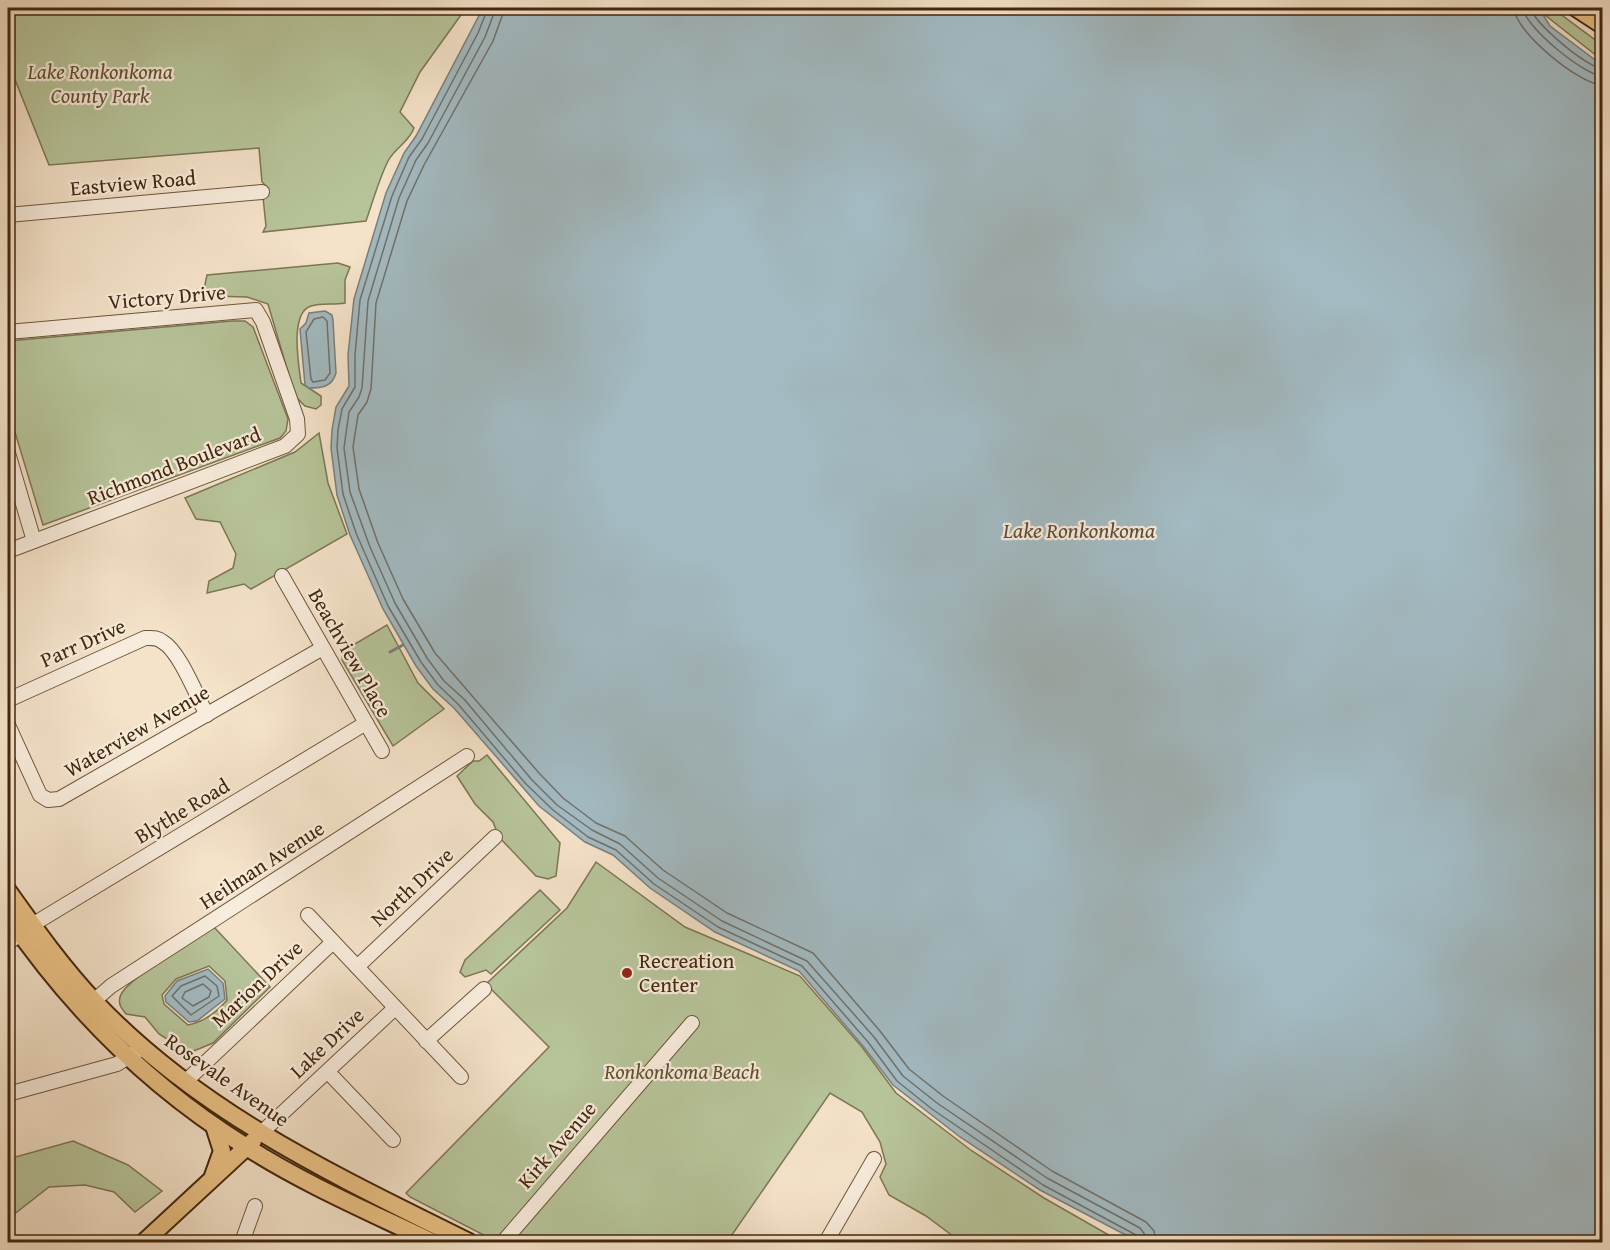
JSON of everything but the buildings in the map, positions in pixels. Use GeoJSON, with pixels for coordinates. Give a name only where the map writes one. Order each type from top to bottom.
{"type":"FeatureCollection","features":[{"type":"Feature","properties":{"kind":"main road"},"geometry":{"type":"LineString","coordinates":[[1576,8],[1602,26]]}},
{"type":"Feature","properties":{"kind":"main road","name":"Rosevale Avenue"},"geometry":{"type":"LineString","coordinates":[[8,891],[19,933]]}},
{"type":"Feature","properties":{"kind":"main road","name":"Rosevale Avenue"},"geometry":{"type":"LineString","coordinates":[[8,916],[19,933],[88,1006],[129,1058],[214,1126],[247,1147],[432,1242]]}},
{"type":"Feature","properties":{"kind":"main road","name":"Rosevale Avenue"},"geometry":{"type":"LineString","coordinates":[[88,1006],[185,1083],[261,1134],[470,1242]]}},
{"type":"Feature","properties":{"kind":"main road"},"geometry":{"type":"LineString","coordinates":[[212,1179],[222,1151],[214,1126]]}},
{"type":"Feature","properties":{"kind":"main road"},"geometry":{"type":"LineString","coordinates":[[144,1242],[261,1134]]}},
{"type":"Feature","properties":{"kind":"street","name":"Eastview Road"},"geometry":{"type":"LineString","coordinates":[[8,215],[262,192]]}},
{"type":"Feature","properties":{"kind":"street","name":"Victory Drive"},"geometry":{"type":"LineString","coordinates":[[8,332],[255,310],[263,322],[281,381]]}},
{"type":"Feature","properties":{"kind":"street","name":"Richmond Boulevard"},"geometry":{"type":"LineString","coordinates":[[8,551],[285,446],[298,434],[297,419],[281,381]]}},
{"type":"Feature","properties":{"kind":"street"},"geometry":{"type":"LineString","coordinates":[[8,453],[34,541]]}},
{"type":"Feature","properties":{"kind":"street","name":"Beachview Place"},"geometry":{"type":"LineString","coordinates":[[282,576],[321,649],[382,751]]}},
{"type":"Feature","properties":{"kind":"street","name":"Parr Drive"},"geometry":{"type":"LineString","coordinates":[[8,700],[145,638],[157,638],[166,643],[173,652],[207,715]]}},
{"type":"Feature","properties":{"kind":"street","name":"Waterview Avenue"},"geometry":{"type":"LineString","coordinates":[[8,725],[40,795],[48,800],[69,795],[321,649]]}},
{"type":"Feature","properties":{"kind":"street","name":"Blythe Road"},"geometry":{"type":"LineString","coordinates":[[19,933],[366,723]]}},
{"type":"Feature","properties":{"kind":"street","name":"Heilman Avenue"},"geometry":{"type":"LineString","coordinates":[[88,1006],[111,986],[467,756]]}},
{"type":"Feature","properties":{"kind":"street","name":"North Drive"},"geometry":{"type":"LineString","coordinates":[[357,967],[495,837]]}},
{"type":"Feature","properties":{"kind":"street"},"geometry":{"type":"LineString","coordinates":[[308,915],[461,1077]]}},
{"type":"Feature","properties":{"kind":"street","name":"Marion Drive"},"geometry":{"type":"LineString","coordinates":[[185,1083],[333,942]]}},
{"type":"Feature","properties":{"kind":"street"},"geometry":{"type":"LineString","coordinates":[[426,1041],[484,989]]}},
{"type":"Feature","properties":{"kind":"street","name":"Lake Drive"},"geometry":{"type":"LineString","coordinates":[[261,1134],[395,1008]]}},
{"type":"Feature","properties":{"kind":"street","name":"Kirk Avenue"},"geometry":{"type":"LineString","coordinates":[[503,1242],[692,1023]]}},
{"type":"Feature","properties":{"kind":"street"},"geometry":{"type":"LineString","coordinates":[[8,1094],[117,1064],[142,1047]]}},
{"type":"Feature","properties":{"kind":"street"},"geometry":{"type":"LineString","coordinates":[[328,1072],[393,1140]]}},
{"type":"Feature","properties":{"kind":"street"},"geometry":{"type":"LineString","coordinates":[[826,1242],[874,1159]]}},
{"type":"Feature","properties":{"kind":"street"},"geometry":{"type":"LineString","coordinates":[[242,1242],[255,1206]]}},
{"type":"Feature","properties":{"kind":"green space","name":"Lake Ronkonkoma County Park"},"geometry":{"type":"Polygon","coordinates":[[[8,8],[466,8],[420,72],[400,112],[414,128],[388,161],[366,221],[263,232],[266,226],[263,197],[269,189],[262,182],[259,148],[49,165],[8,62],[8,8]]]}},
{"type":"Feature","properties":{"kind":"green space"},"geometry":{"type":"Polygon","coordinates":[[[1536,8],[1552,8],[1602,45],[1602,60],[1536,8]]]}},
{"type":"Feature","properties":{"kind":"green space"},"geometry":{"type":"Polygon","coordinates":[[[338,263],[350,267],[345,280],[345,303],[311,306],[304,311],[298,329],[297,353],[301,383],[321,396],[321,405],[316,409],[305,406],[295,396],[268,304],[247,297],[209,296],[204,289],[207,275],[338,263]]]}},
{"type":"Feature","properties":{"kind":"green space"},"geometry":{"type":"Polygon","coordinates":[[[245,321],[253,327],[288,419],[286,431],[280,438],[43,525],[8,409],[8,341],[245,321]]]}},
{"type":"Feature","properties":{"kind":"green space"},"geometry":{"type":"Polygon","coordinates":[[[319,433],[328,483],[347,534],[251,589],[244,584],[207,593],[209,581],[233,568],[236,554],[220,522],[196,519],[185,498],[295,452],[319,433]]]}},
{"type":"Feature","properties":{"kind":"green space"},"geometry":{"type":"Polygon","coordinates":[[[387,625],[418,683],[444,709],[393,746],[342,660],[343,651],[387,625]]]}},
{"type":"Feature","properties":{"kind":"green space"},"geometry":{"type":"Polygon","coordinates":[[[487,755],[560,843],[556,876],[548,879],[536,876],[499,837],[493,822],[475,804],[457,776],[473,761],[479,761],[487,755]]]}},
{"type":"Feature","properties":{"kind":"green space","name":"Ronkonkoma Beach"},"geometry":{"type":"Polygon","coordinates":[[[596,862],[685,927],[800,976],[862,1047],[896,1093],[972,1151],[1044,1198],[1121,1242],[1094,1242],[1079,1236],[1059,1237],[1057,1242],[961,1242],[926,1216],[889,1195],[880,1177],[886,1164],[880,1142],[862,1112],[830,1093],[727,1242],[497,1242],[410,1197],[406,1193],[549,1047],[486,984],[567,908],[596,862]]]}},
{"type":"Feature","properties":{"kind":"green space"},"geometry":{"type":"Polygon","coordinates":[[[540,890],[560,910],[491,974],[486,970],[465,977],[460,972],[465,960],[540,890]]]}},
{"type":"Feature","properties":{"kind":"green space"},"geometry":{"type":"Polygon","coordinates":[[[213,926],[270,987],[213,1043],[189,1053],[159,1034],[145,1017],[126,1014],[121,1007],[120,997],[134,980],[147,970],[213,926]],[[209,966],[176,979],[162,995],[164,1004],[188,1025],[199,1022],[227,1000],[225,981],[209,966]]]}},
{"type":"Feature","properties":{"kind":"green space"},"geometry":{"type":"Polygon","coordinates":[[[73,1141],[128,1165],[162,1191],[135,1212],[114,1192],[85,1185],[49,1187],[8,1219],[8,1159],[73,1141]]]}},
{"type":"Feature","properties":{"kind":"water","name":"Lake Ronkonkoma"},"geometry":{"type":"Polygon","coordinates":[[[483,8],[1532,8],[1542,13],[1550,26],[1602,65],[1602,1242],[1139,1242],[1040,1190],[960,1137],[893,1085],[799,971],[715,932],[650,888],[613,855],[585,842],[539,806],[454,708],[433,689],[416,666],[383,609],[350,535],[337,495],[331,448],[336,407],[349,386],[348,355],[354,299],[386,193],[404,153],[416,136],[483,8]]]}},
{"type":"Feature","properties":{"kind":"water"},"geometry":{"type":"Polygon","coordinates":[[[325,311],[332,315],[333,320],[336,373],[326,386],[309,388],[305,385],[300,329],[306,323],[309,313],[325,311]]]}},
{"type":"Feature","properties":{"kind":"water"},"geometry":{"type":"Polygon","coordinates":[[[208,969],[223,983],[225,999],[197,1021],[189,1022],[166,1002],[165,996],[177,981],[208,969]]]}},
{"type":"Feature","properties":{"kind":"waterway"},"geometry":{"type":"LineString","coordinates":[[390,652],[403,645]]}},
{"type":"Feature","properties":{"kind":"place","name":"Recreation Center"},"geometry":{"type":"Point","coordinates":[627,973]}}]}
